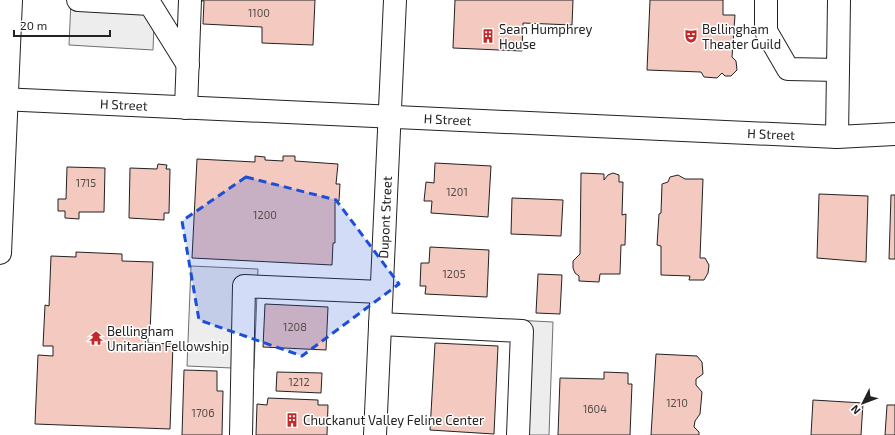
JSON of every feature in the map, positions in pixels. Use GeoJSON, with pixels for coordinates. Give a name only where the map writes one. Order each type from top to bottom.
{"type":"FeatureCollection","features":[{"type":"Feature","properties":{"kind":"street"},"geometry":{"type":"LineString","coordinates":[[0,253],[3,100],[11,0]]}},
{"type":"Feature","properties":{"kind":"street"},"geometry":{"type":"LineString","coordinates":[[78,0],[150,4],[188,65]]}},
{"type":"Feature","properties":{"kind":"street"},"geometry":{"type":"LineString","coordinates":[[186,108],[190,0]]}},
{"type":"Feature","properties":{"kind":"street","name":"Dupont Street"},"geometry":{"type":"LineString","coordinates":[[375,435],[395,0]]}},
{"type":"Feature","properties":{"kind":"street"},"geometry":{"type":"LineString","coordinates":[[766,0],[766,31],[788,69],[838,70]]}},
{"type":"Feature","properties":{"kind":"street"},"geometry":{"type":"LineString","coordinates":[[837,137],[839,0]]}},
{"type":"Feature","properties":{"kind":"street","name":"H Street"},"geometry":{"type":"LineString","coordinates":[[3,100],[837,137],[895,134]]}},
{"type":"Feature","properties":{"kind":"street"},"geometry":{"type":"LineString","coordinates":[[241,435],[244,286],[381,292]]}},
{"type":"Feature","properties":{"kind":"street"},"geometry":{"type":"LineString","coordinates":[[380,324],[522,331],[518,435]]}},
{"type":"Feature","properties":{"kind":"highlighted area"},"geometry":{"type":"Polygon","coordinates":[[[246,177],[336,200],[399,284],[302,356],[199,320],[182,221],[246,177]]]}},
{"type":"Feature","properties":{"kind":"shaded area"},"geometry":{"type":"Polygon","coordinates":[[[71,0],[155,0],[153,50],[69,45],[71,0]]]}},
{"type":"Feature","properties":{"kind":"shaded area"},"geometry":{"type":"Polygon","coordinates":[[[191,266],[258,269],[254,369],[187,366],[191,266]]]}},
{"type":"Feature","properties":{"kind":"shaded area"},"geometry":{"type":"Polygon","coordinates":[[[514,320],[553,322],[549,435],[510,435],[514,320]]]}},
{"type":"Feature","properties":{"kind":"building"},"geometry":{"type":"Polygon","coordinates":[[[187,0],[315,0],[313,45],[262,43],[262,27],[203,24],[204,1],[187,0]]]}},
{"type":"Feature","properties":{"kind":"building","name":"Sean Humphrey House"},"geometry":{"type":"Polygon","coordinates":[[[455,0],[573,0],[572,25],[523,23],[522,51],[453,48],[455,0]]]}},
{"type":"Feature","properties":{"kind":"building","name":"Bellingham Theater Guild"},"geometry":{"type":"Polygon","coordinates":[[[650,0],[723,0],[723,15],[735,15],[732,57],[736,61],[737,70],[731,76],[725,76],[722,73],[717,78],[704,77],[701,72],[647,70],[650,0]]]}},
{"type":"Feature","properties":{"kind":"building"},"geometry":{"type":"Polygon","coordinates":[[[255,156],[265,157],[265,160],[283,161],[283,156],[295,156],[295,161],[338,164],[336,184],[340,184],[339,201],[335,202],[335,243],[333,243],[332,265],[192,258],[197,159],[255,162],[255,156]]]}},
{"type":"Feature","properties":{"kind":"building"},"geometry":{"type":"Polygon","coordinates":[[[435,163],[491,166],[488,217],[431,213],[432,201],[424,201],[426,182],[434,183],[435,163]]]}},
{"type":"Feature","properties":{"kind":"building"},"geometry":{"type":"Polygon","coordinates":[[[158,164],[167,165],[166,169],[170,169],[169,213],[164,213],[164,220],[129,218],[130,168],[157,169],[158,164]]]}},
{"type":"Feature","properties":{"kind":"building"},"geometry":{"type":"Polygon","coordinates":[[[67,167],[105,168],[104,212],[79,212],[79,219],[65,218],[65,211],[58,211],[58,199],[66,199],[67,167]]]}},
{"type":"Feature","properties":{"kind":"building"},"geometry":{"type":"Polygon","coordinates":[[[581,173],[604,174],[604,180],[608,175],[613,173],[619,175],[619,182],[623,182],[622,215],[626,214],[625,245],[621,245],[620,274],[600,274],[599,282],[579,281],[579,276],[575,273],[573,268],[573,261],[580,254],[581,173]]]}},
{"type":"Feature","properties":{"kind":"building"},"geometry":{"type":"Polygon","coordinates":[[[678,175],[685,179],[703,179],[700,258],[705,258],[709,265],[708,273],[704,280],[689,280],[690,276],[661,275],[661,246],[657,245],[659,214],[661,213],[662,184],[668,182],[670,177],[678,175]]]}},
{"type":"Feature","properties":{"kind":"building"},"geometry":{"type":"Polygon","coordinates":[[[819,194],[868,196],[866,262],[817,258],[819,194]]]}},
{"type":"Feature","properties":{"kind":"building"},"geometry":{"type":"Polygon","coordinates":[[[891,195],[895,195],[895,259],[889,259],[891,195]]]}},
{"type":"Feature","properties":{"kind":"building"},"geometry":{"type":"Polygon","coordinates":[[[512,198],[563,200],[561,236],[511,234],[512,198]]]}},
{"type":"Feature","properties":{"kind":"building"},"geometry":{"type":"Polygon","coordinates":[[[430,247],[489,250],[487,297],[425,294],[426,286],[420,286],[421,263],[429,263],[430,247]]]}},
{"type":"Feature","properties":{"kind":"building","name":"Bellingham Unitarian Fellowship"},"geometry":{"type":"Polygon","coordinates":[[[76,252],[122,254],[122,261],[153,262],[150,332],[148,332],[148,343],[173,344],[170,429],[35,424],[38,355],[53,356],[53,346],[43,346],[45,305],[49,306],[51,256],[76,257],[76,252]]]}},
{"type":"Feature","properties":{"kind":"building"},"geometry":{"type":"Polygon","coordinates":[[[538,274],[562,275],[560,314],[536,313],[538,274]]]}},
{"type":"Feature","properties":{"kind":"building"},"geometry":{"type":"Polygon","coordinates":[[[265,304],[328,307],[326,350],[263,347],[265,304]]]}},
{"type":"Feature","properties":{"kind":"building"},"geometry":{"type":"Polygon","coordinates":[[[435,343],[498,346],[494,434],[430,430],[435,343]]]}},
{"type":"Feature","properties":{"kind":"building"},"geometry":{"type":"Polygon","coordinates":[[[656,354],[697,356],[702,362],[703,374],[696,379],[696,385],[702,392],[700,414],[695,421],[694,427],[699,432],[699,435],[651,435],[656,354]]]}},
{"type":"Feature","properties":{"kind":"building"},"geometry":{"type":"Polygon","coordinates":[[[184,370],[217,371],[217,391],[223,391],[222,435],[182,435],[184,370]]]}},
{"type":"Feature","properties":{"kind":"building"},"geometry":{"type":"Polygon","coordinates":[[[277,372],[322,373],[321,393],[276,391],[277,372]]]}},
{"type":"Feature","properties":{"kind":"building"},"geometry":{"type":"Polygon","coordinates":[[[604,372],[628,373],[628,384],[632,384],[630,435],[558,435],[560,378],[604,379],[604,372]]]}},
{"type":"Feature","properties":{"kind":"building","name":"Chuckanut Valley Feline Center"},"geometry":{"type":"Polygon","coordinates":[[[268,398],[318,400],[318,405],[328,405],[327,435],[256,435],[257,404],[267,405],[268,398]]]}},
{"type":"Feature","properties":{"kind":"building"},"geometry":{"type":"Polygon","coordinates":[[[813,400],[863,403],[861,435],[811,435],[813,400]]]}},
{"type":"Feature","properties":{"kind":"building"},"geometry":{"type":"Polygon","coordinates":[[[887,405],[895,405],[895,435],[885,435],[887,405]]]}},
{"type":"Feature","properties":{"kind":"place","name":"Sean Humphrey House"},"geometry":{"type":"Point","coordinates":[488,36]}},
{"type":"Feature","properties":{"kind":"place","name":"Bellingham Theater Guild"},"geometry":{"type":"Point","coordinates":[691,36]}},
{"type":"Feature","properties":{"kind":"place","name":"Bellingham Unitarian Fellowship"},"geometry":{"type":"Point","coordinates":[96,338]}},
{"type":"Feature","properties":{"kind":"place","name":"Chuckanut Valley Feline Center"},"geometry":{"type":"Point","coordinates":[292,420]}}]}
